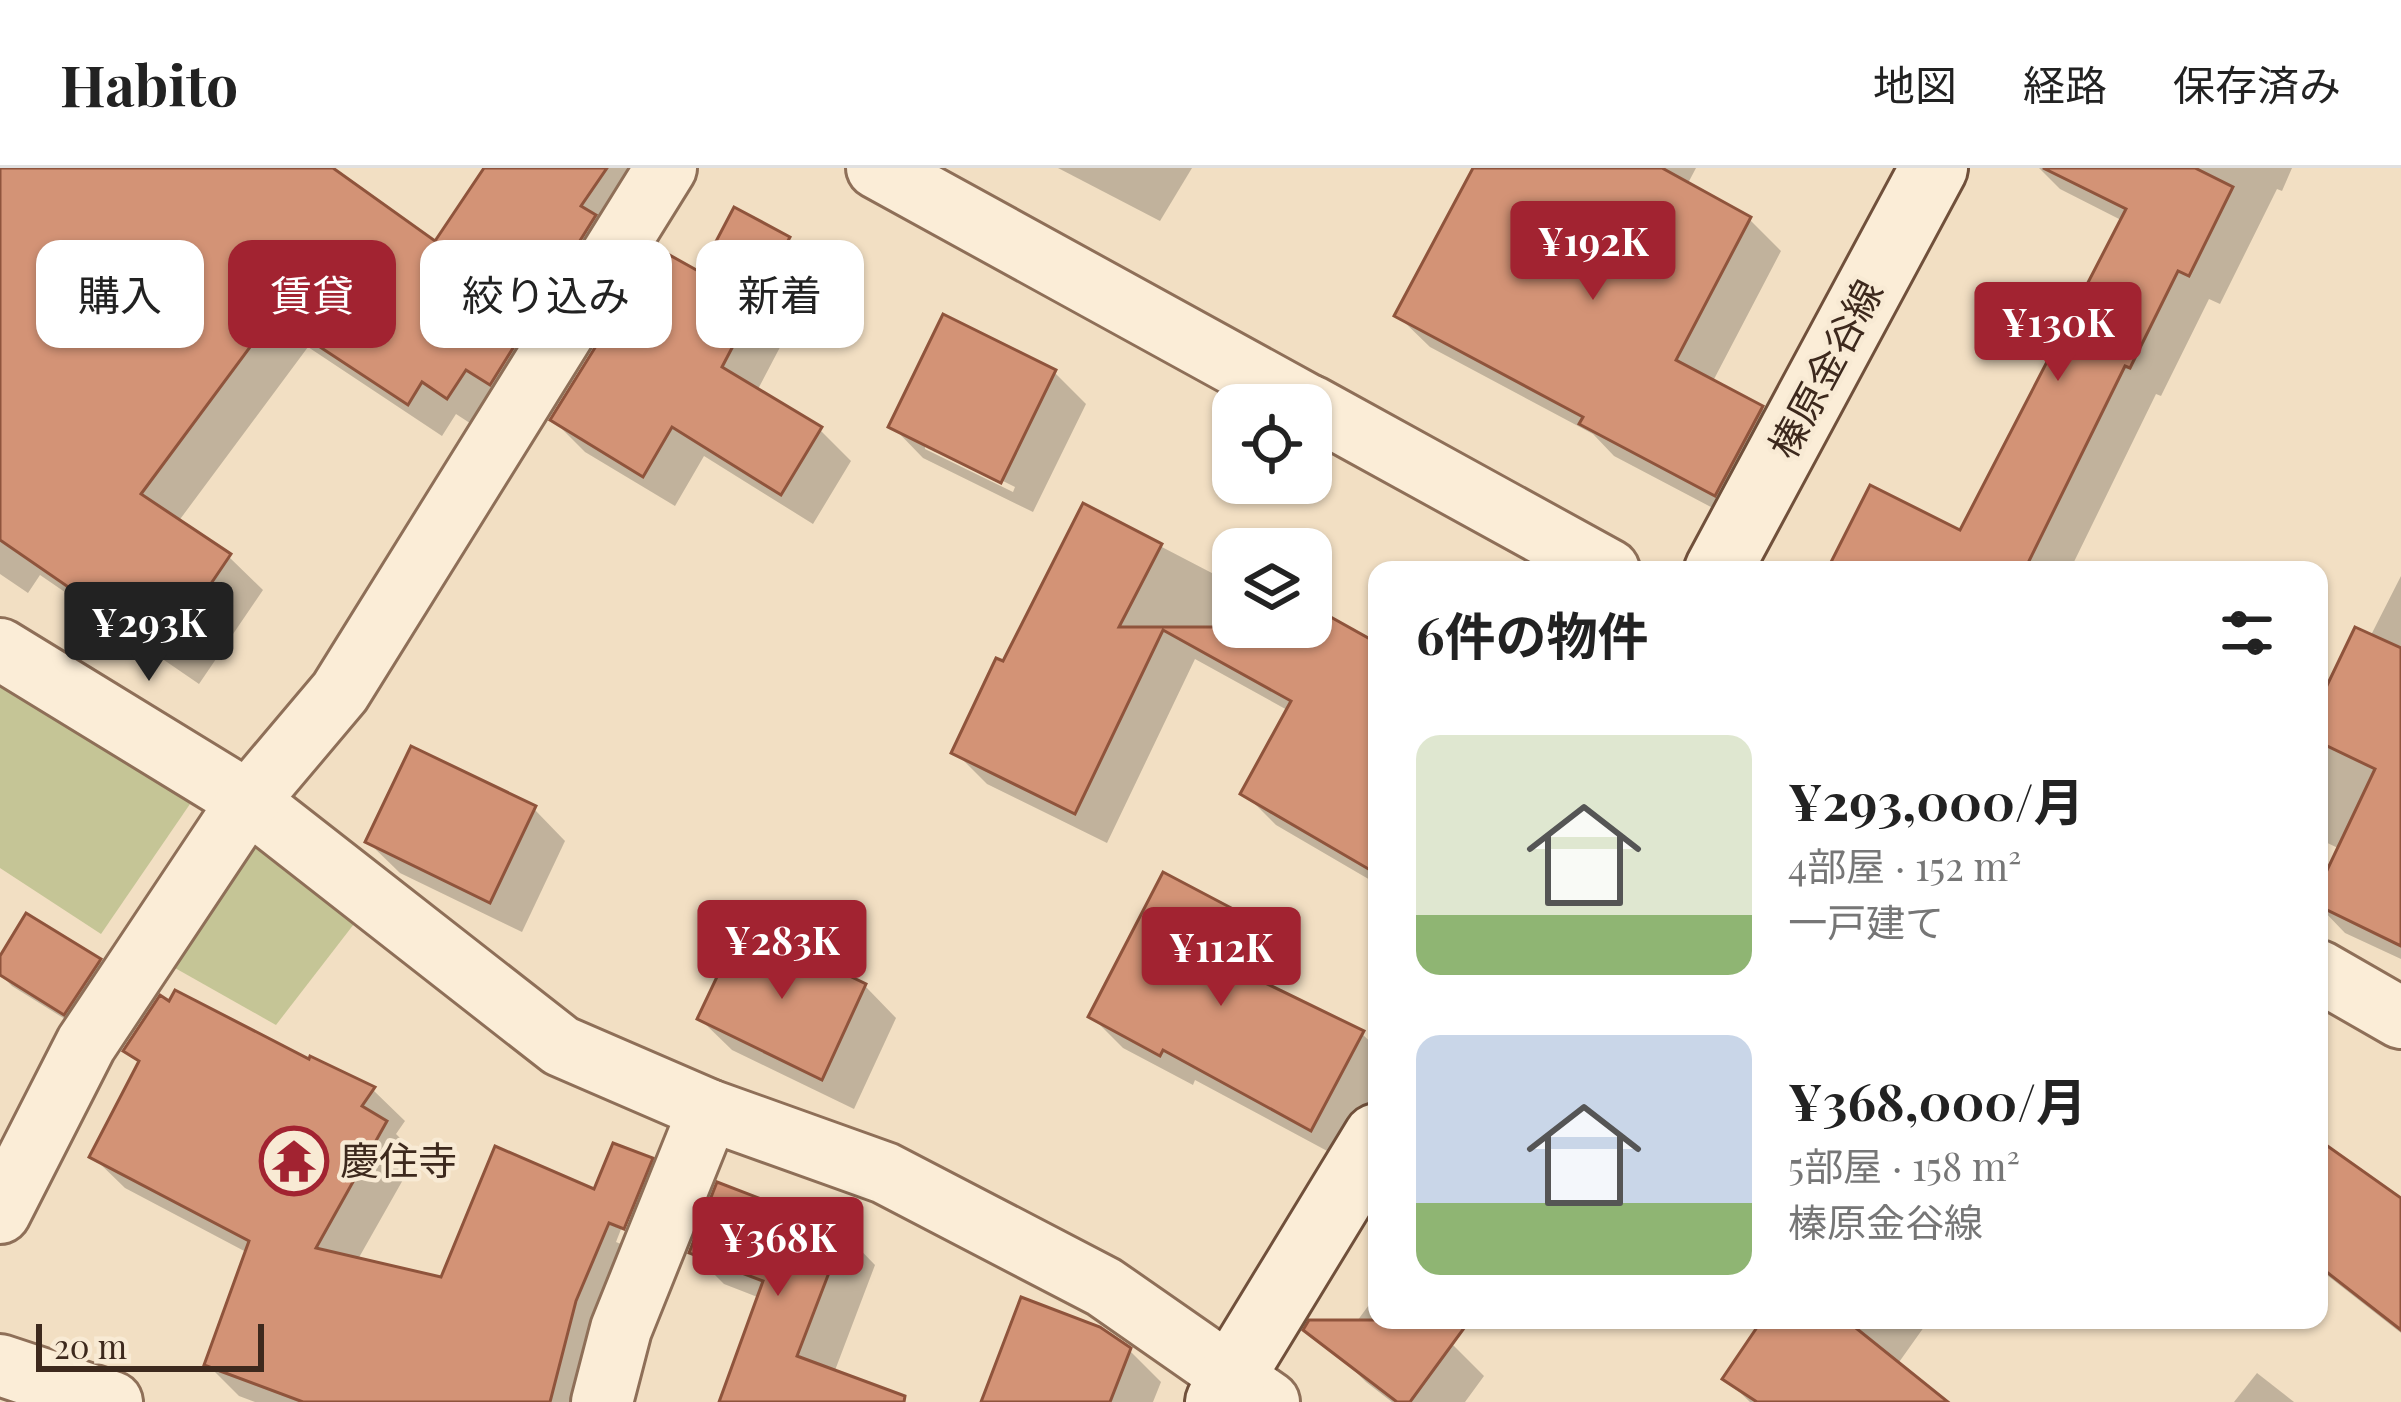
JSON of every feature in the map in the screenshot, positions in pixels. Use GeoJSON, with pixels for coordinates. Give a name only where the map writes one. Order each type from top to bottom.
{"type":"FeatureCollection","features":[{"type":"Feature","properties":{"kind":"main road","name":"榛原金谷線"},"geometry":{"type":"LineString","coordinates":[[1723,561],[1934,168]]}},
{"type":"Feature","properties":{"kind":"main road"},"geometry":{"type":"LineString","coordinates":[[1240,1393],[1368,1154]]}},
{"type":"Feature","properties":{"kind":"street"},"geometry":{"type":"LineString","coordinates":[[0,1213],[86,1044],[248,801],[340,692],[666,168]]}},
{"type":"Feature","properties":{"kind":"street"},"geometry":{"type":"LineString","coordinates":[[877,168],[1270,384]]}},
{"type":"Feature","properties":{"kind":"street"},"geometry":{"type":"LineString","coordinates":[[1332,418],[1593,561]]}},
{"type":"Feature","properties":{"kind":"street"},"geometry":{"type":"LineString","coordinates":[[0,649],[248,801],[561,1046],[709,1110],[885,1172],[1104,1287],[1240,1393]]}},
{"type":"Feature","properties":{"kind":"street"},"geometry":{"type":"LineString","coordinates":[[2328,976],[2401,1018]]}},
{"type":"Feature","properties":{"kind":"street"},"geometry":{"type":"LineString","coordinates":[[602,1402],[621,1329],[709,1110]]}},
{"type":"Feature","properties":{"kind":"street"},"geometry":{"type":"LineString","coordinates":[[0,1365],[112,1402]]}},
{"type":"Feature","properties":{"kind":"green space"},"geometry":{"type":"Polygon","coordinates":[[[0,673],[190,804],[101,934],[0,868],[0,673]]]}},
{"type":"Feature","properties":{"kind":"green space"},"geometry":{"type":"Polygon","coordinates":[[[250,825],[364,911],[276,1025],[175,968],[250,825]]]}},
{"type":"Feature","properties":{"kind":"building"},"geometry":{"type":"Polygon","coordinates":[[[0,168],[333,168],[434,240],[420,240],[420,348],[513,348],[490,385],[466,370],[447,399],[422,382],[408,405],[322,348],[396,348],[396,240],[228,240],[228,348],[249,348],[141,494],[231,554],[164,653],[0,540],[0,168]]]}},
{"type":"Feature","properties":{"kind":"building"},"geometry":{"type":"Polygon","coordinates":[[[484,168],[607,168],[581,206],[596,215],[580,240],[436,240],[484,168]]]}},
{"type":"Feature","properties":{"kind":"building"},"geometry":{"type":"Polygon","coordinates":[[[1473,168],[1662,168],[1751,217],[1676,360],[1763,406],[1715,496],[1579,424],[1583,417],[1394,316],[1473,168]]]}},
{"type":"Feature","properties":{"kind":"building"},"geometry":{"type":"Polygon","coordinates":[[[2043,168],[2195,168],[2233,187],[2189,276],[2178,271],[2130,368],[2125,366],[2029,561],[1832,561],[1870,485],[1960,530],[2126,209],[2043,168]]]}},
{"type":"Feature","properties":{"kind":"building"},"geometry":{"type":"Polygon","coordinates":[[[734,207],[790,237],[788,240],[717,240],[734,207]]]}},
{"type":"Feature","properties":{"kind":"building"},"geometry":{"type":"Polygon","coordinates":[[[672,256],[696,270],[696,348],[732,348],[722,367],[822,427],[781,495],[672,427],[643,477],[550,420],[595,348],[672,348],[672,256]]]}},
{"type":"Feature","properties":{"kind":"building"},"geometry":{"type":"Polygon","coordinates":[[[943,314],[1056,370],[1001,483],[888,427],[943,314]]]}},
{"type":"Feature","properties":{"kind":"building"},"geometry":{"type":"Polygon","coordinates":[[[1083,503],[1162,544],[1119,627],[1212,627],[1212,648],[1332,648],[1332,618],[1368,638],[1368,869],[1240,794],[1291,701],[1163,630],[1075,814],[951,753],[996,658],[1003,661],[1083,503]]]}},
{"type":"Feature","properties":{"kind":"building"},"geometry":{"type":"Polygon","coordinates":[[[2355,627],[2401,648],[2401,946],[2328,910],[2328,868],[2375,769],[2328,746],[2328,683],[2355,627]]]}},
{"type":"Feature","properties":{"kind":"building"},"geometry":{"type":"Polygon","coordinates":[[[411,746],[536,806],[490,903],[365,842],[411,746]]]}},
{"type":"Feature","properties":{"kind":"building"},"geometry":{"type":"Polygon","coordinates":[[[1163,872],[1237,911],[1212,957],[1364,1031],[1311,1131],[1163,1050],[1160,1056],[1088,1017],[1163,872]]]}},
{"type":"Feature","properties":{"kind":"building"},"geometry":{"type":"Polygon","coordinates":[[[26,913],[101,959],[64,1015],[0,975],[0,956],[26,913]]]}},
{"type":"Feature","properties":{"kind":"building"},"geometry":{"type":"Polygon","coordinates":[[[742,924],[866,984],[822,1080],[697,1019],[742,924]]]}},
{"type":"Feature","properties":{"kind":"building"},"geometry":{"type":"Polygon","coordinates":[[[175,990],[309,1059],[375,1087],[362,1106],[387,1121],[316,1248],[441,1277],[495,1146],[594,1189],[613,1143],[653,1158],[624,1229],[609,1223],[576,1301],[550,1402],[303,1402],[204,1365],[249,1241],[89,1157],[139,1061],[123,1051],[160,995],[169,1001],[175,990]]]}},
{"type":"Feature","properties":{"kind":"building"},"geometry":{"type":"Polygon","coordinates":[[[2328,1146],[2401,1198],[2401,1330],[2328,1273],[2328,1146]]]}},
{"type":"Feature","properties":{"kind":"building"},"geometry":{"type":"Polygon","coordinates":[[[717,1182],[845,1231],[797,1356],[905,1396],[904,1402],[719,1402],[763,1281],[689,1253],[717,1182]]]}},
{"type":"Feature","properties":{"kind":"building"},"geometry":{"type":"Polygon","coordinates":[[[1021,1297],[1100,1327],[1131,1348],[1110,1402],[981,1402],[1021,1297]]]}},
{"type":"Feature","properties":{"kind":"building"},"geometry":{"type":"Polygon","coordinates":[[[1309,1320],[1368,1320],[1368,1329],[1463,1329],[1410,1402],[1397,1402],[1303,1330],[1309,1320]]]}},
{"type":"Feature","properties":{"kind":"building"},"geometry":{"type":"Polygon","coordinates":[[[1756,1329],[1857,1329],[1948,1402],[1757,1402],[1722,1379],[1756,1329]]]}},
{"type":"Feature","properties":{"kind":"place","name":"慶住寺"},"geometry":{"type":"Point","coordinates":[294,1161]}}]}
